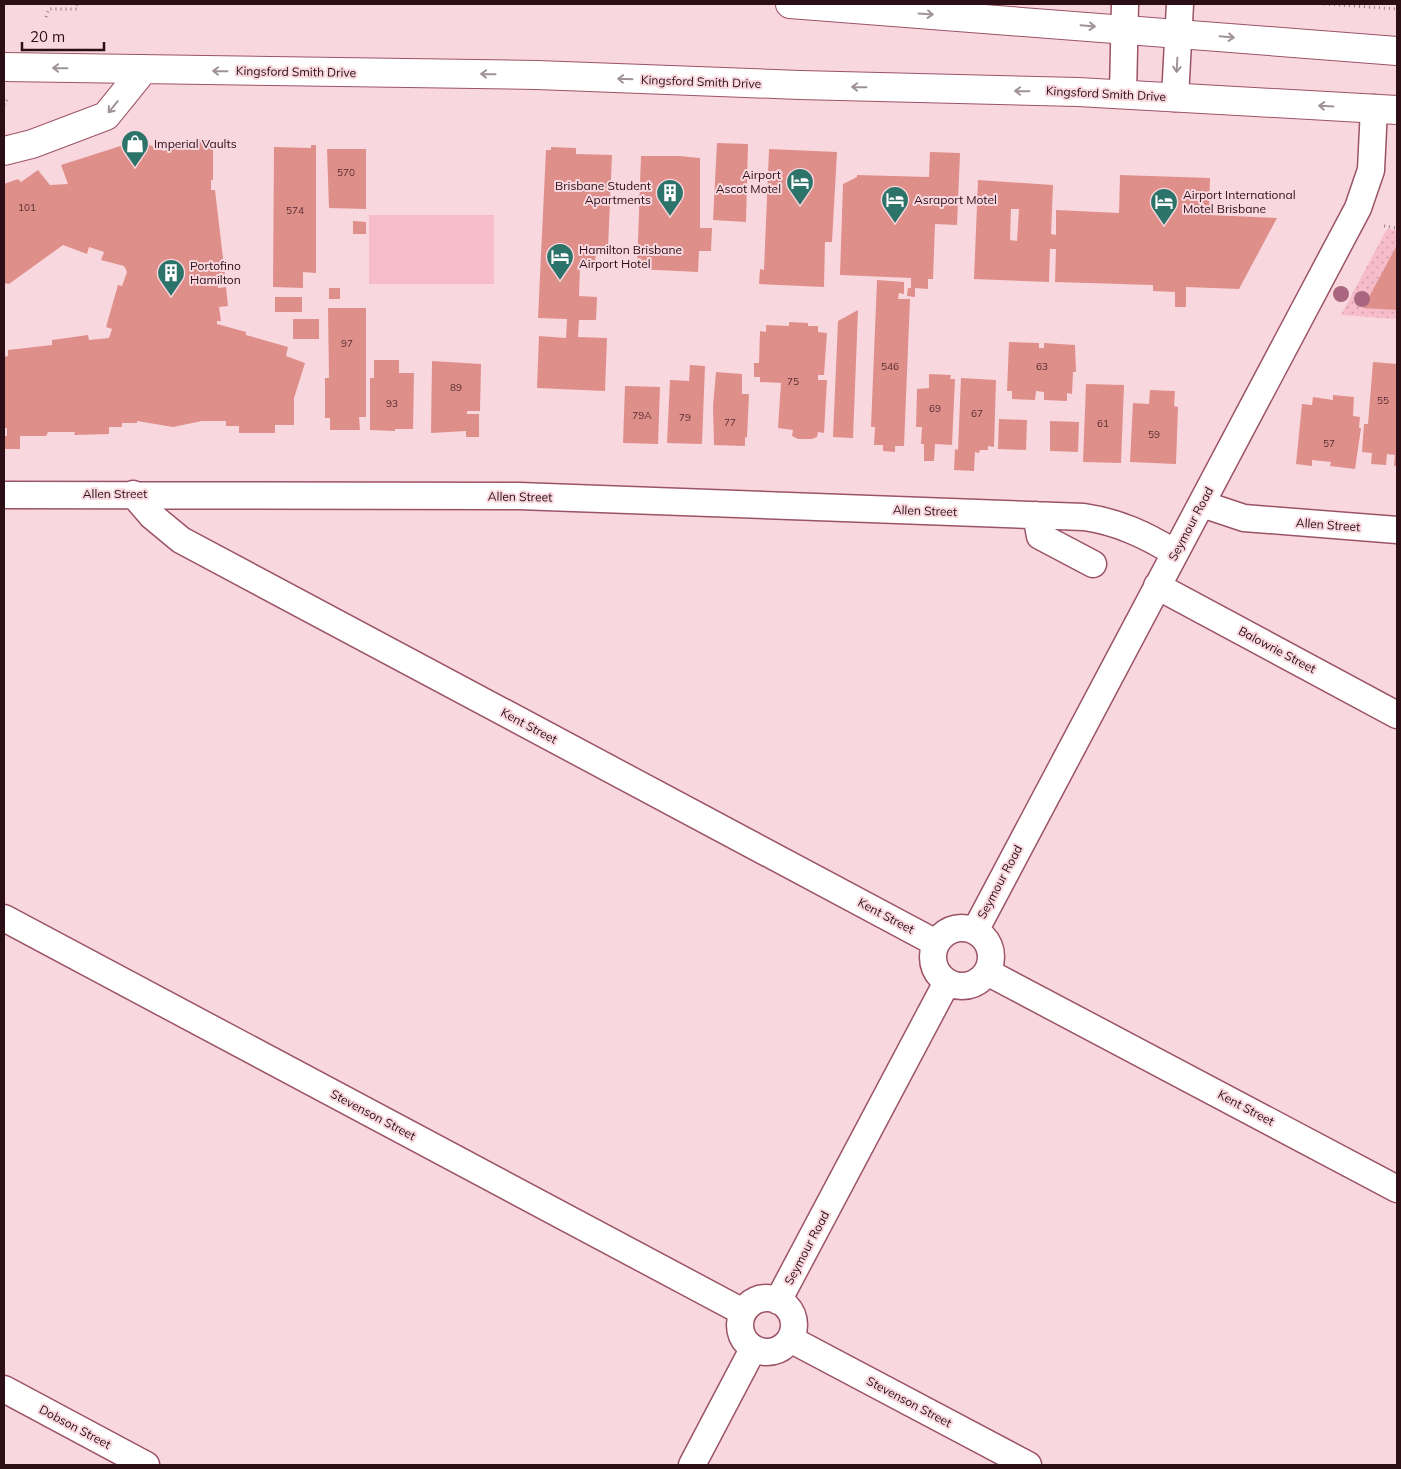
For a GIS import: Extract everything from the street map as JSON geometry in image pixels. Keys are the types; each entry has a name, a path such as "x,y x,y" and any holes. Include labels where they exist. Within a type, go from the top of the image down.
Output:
{"highway":[{"path":"790,4 1124,17 1178,33 1397,51"},
{"name":"Kingsford Smith Drive","path":"4,67 537,75 1123,94 1386,109"},
{"path":"4,151 32,144 106,116 144,69"}],"street":[{"path":"1175,98 1180,4"},
{"path":"1123,94 1124,17"},
{"name":"Seymour Road","path":"974,930 1358,208 1371,170 1386,109"},
{"name":"Kent Street","path":"133,494 152,516 181,540 936,943"},
{"name":"Allen Street","path":"4,495 519,496 1084,517 1118,524 1138,532 1175,553"},
{"name":"Allen Street","path":"1202,504 1244,518 1397,530"},
{"path":"1036,515 1040,536 1093,564"},
{"name":"Balowrie Street","path":"1157,586 1397,715"},
{"name":"Stevenson Street","path":"4,918 743,1312"},
{"path":"966,928 974,930 983,936 991,953 987,972 974,984 956,986 947,982 940,977 932,960 936,943 948,931 966,928"},
{"name":"Kent Street","path":"987,972 1397,1189"},
{"name":"Seymour Road","path":"778,1301 947,982"},
{"path":"762,1299 778,1301 786,1306 793,1322 790,1339 778,1350 770,1352 753,1349 747,1343 740,1329 743,1312 755,1301 762,1299"},
{"name":"Stevenson Street","path":"790,1339 1028,1465"},
{"path":"692,1465 753,1349"},
{"name":"Dobson Street","path":"4,1389 146,1465"}],"path":[{"path":"46,16 49,10 77,9 77,4"},
{"path":"1324,4 1397,9"},
{"path":"4,105 7,100"},
{"path":"1384,226 1397,228"}],"shaded area":[{"path":"369,215 494,215 494,284 369,284"},
{"path":"1387,229 1397,230 1397,245 1364,307 1397,310 1397,319 1341,315"}],"building":[{"name":"Portofino Hamilton","path":"202,138 202,140 213,140 213,180 211,180 211,190 215,190 225,275 217,276 218,288 226,287 228,306 219,307 221,321 217,321 217,324 246,332 246,335 288,347 286,356 305,363 294,398 294,425 275,425 275,433 239,433 239,426 226,426 226,421 202,421 173,427 137,421 137,423 122,423 122,427 109,427 109,434 74,435 75,432 48,432 46,436 20,436 20,449 4,449 4,436 7,436 7,428 4,428 4,357 8,356 8,350 52,345 52,340 88,335 89,340 109,338 112,329 106,327 118,285 122,286 127,272 124,266 101,260 104,252 89,247 87,254 63,245 9,284 4,283 4,184 18,179 21,182 38,170 50,185 68,184 61,165 133,142 147,144 164,151"},
{"path":"717,143 748,144 746,222 713,220"},
{"path":"311,145 316,145 316,273 303,272 303,288 273,287 274,147 311,148"},
{"name":"Hamilton Brisbane Airport Hotel","path":"551,147 576,148 576,154 612,155 608,248 596,248 595,267 580,266 579,296 597,297 596,320 579,320 578,337 607,338 605,391 537,388 539,336 566,338 567,319 538,318 546,150 551,150"},
{"path":"327,149 366,149 366,209 329,208"},
{"name":"Airport Ascot Motel","path":"769,149 837,152 832,242 825,242 824,287 759,284 760,269 764,270"},
{"name":"Asraport Motel","path":"930,152 960,153 957,225 935,224 933,279 928,279 928,289 915,288 915,297 907,296 908,288 911,288 911,278 840,275 843,184 857,177 857,175 929,177"},
{"name":"Brisbane Student Apartments","path":"641,156 700,158 700,228 712,228 711,251 699,251 698,272 637,269"},
{"name":"Airport International Motel Brisbane","path":"1120,175 1210,178 1209,215 1277,218 1239,289 1186,287 1186,307 1175,307 1175,292 1153,291 1153,285 1055,282 1056,249 1050,249 1049,282 974,279 978,180 1053,185 1051,234 1056,235 1056,210 1119,213","holes":["1011,209 1019,209 1017,241 1010,240"]},
{"path":"353,221 366,222 366,234 353,234"},
{"path":"1397,245 1397,310 1363,308"},
{"path":"877,280 904,282 904,294 899,293 898,299 910,299 904,446 895,446 895,452 883,451 883,445 874,445 875,427 871,427"},
{"path":"329,288 340,288 340,299 329,299"},
{"path":"275,297 302,297 302,312 275,312"},
{"path":"328,308 366,308 366,417 359,417 360,430 330,430 330,418 325,418 325,378 329,378"},
{"path":"858,310 853,438 833,437 838,321"},
{"path":"293,319 319,319 319,339 293,339"},
{"path":"789,322 808,323 808,326 818,326 818,332 827,333 824,375 818,375 818,380 827,380 824,433 818,432 817,437 812,439 798,439 792,436 793,430 778,428 781,383 760,382 760,377 754,377 754,363 759,363 760,331 766,332 766,325 789,326"},
{"path":"1009,342 1039,343 1039,348 1044,348 1044,343 1075,345 1076,372 1073,372 1072,394 1067,393 1067,401 1044,400 1044,392 1036,391 1035,400 1012,399 1012,391 1007,391"},
{"path":"374,360 399,360 399,373 414,373 413,429 395,429 395,431 370,430 370,378 374,378"},
{"path":"432,361 481,364 480,411 467,411 467,414 479,414 479,437 466,437 466,431 431,433"},
{"path":"1373,362 1397,364 1397,466 1394,466 1395,455 1387,454 1386,465 1371,464 1372,453 1362,452 1364,424 1368,424"},
{"path":"690,365 705,366 702,444 667,443 670,380 689,381"},
{"path":"716,372 742,374 742,394 749,394 745,446 714,445 713,406"},
{"path":"929,374 951,375 950,379 955,379 952,445 935,444 934,461 924,461 924,444 921,444 922,427 916,427 917,389 929,388"},
{"path":"961,378 996,380 994,447 988,446 988,450 980,450 979,453 975,452 974,471 954,470 955,449 958,450"},
{"path":"1086,384 1124,385 1121,463 1083,462"},
{"path":"625,386 660,387 658,444 623,443"},
{"path":"1150,390 1175,391 1174,406 1178,407 1176,464 1130,462 1133,403 1149,404"},
{"path":"1333,395 1354,397 1353,416 1360,417 1359,428 1361,428 1355,469 1330,466 1331,462 1312,460 1312,466 1296,464 1302,404 1312,405 1313,397 1333,400"},
{"path":"999,419 1027,420 1026,450 998,449"},
{"path":"1050,421 1079,422 1078,452 1050,451"}],"place":[{"name":"Imperial Vaults","path":"135,168"},
{"name":"Airport Ascot Motel","path":"800,206"},
{"name":"Brisbane Student Apartments","path":"670,217"},
{"name":"Asraport Motel","path":"895,224"},
{"name":"Airport International Motel Brisbane","path":"1164,226"},
{"name":"Hamilton Brisbane Airport Hotel","path":"560,281"},
{"name":"Portofino Hamilton","path":"171,297"}]}
